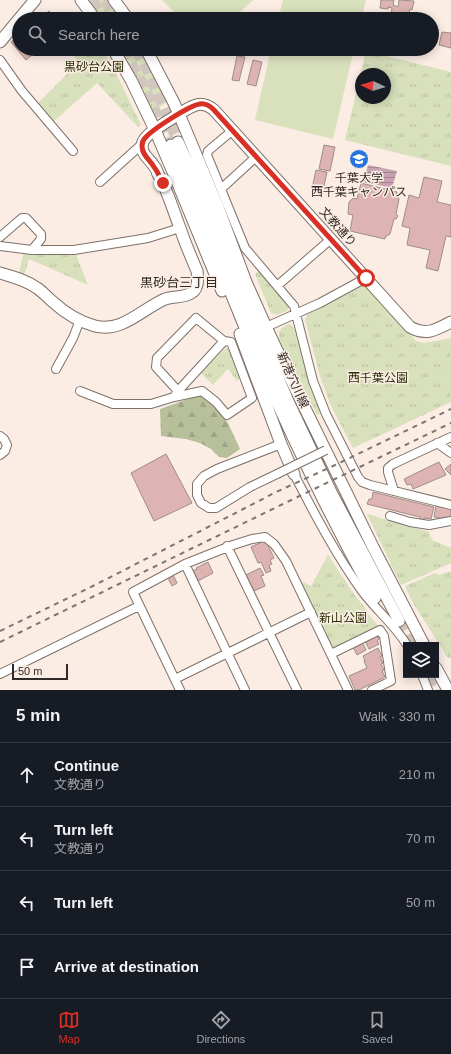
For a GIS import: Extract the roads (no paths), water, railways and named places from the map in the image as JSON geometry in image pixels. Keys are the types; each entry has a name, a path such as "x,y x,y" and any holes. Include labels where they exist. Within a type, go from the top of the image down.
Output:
{"street":[{"path":"25,12 35,0"},
{"path":"81,0 90,12"},
{"path":"114,0 123,12"},
{"path":"0,42 12,27"},
{"path":"118,56 155,130 176,179 245,345 281,444 294,474 336,552 362,591 406,642"},
{"path":"150,56 179,114 215,201 246,282 266,327 373,547 422,642"},
{"path":"0,60 22,91 73,150"},
{"name":"文教通り","path":"142,144 144,139 155,130 193,106 199,104 209,106 256,156 410,328 425,332 434,330 451,322"},
{"path":"232,130 208,151 207,156 246,248 294,306 314,381 324,407 358,477 362,482 370,485 451,505"},
{"name":"新港穴川線","path":"375,598 353,559 288,427 236,307 174,143 204,199 287,400 331,492 400,621"},
{"path":"100,182 142,144"},
{"path":"0,273 18,278 38,288 54,303 68,313 95,326 106,327 121,324 164,299 191,294 197,285 198,278 163,183 154,165 144,154 142,144"},
{"path":"221,189 256,156"},
{"path":"0,237 22,218 26,218 42,236 32,250"},
{"path":"0,246 32,250 74,250 148,238 180,228"},
{"path":"277,286 331,239"},
{"path":"266,327 320,303 366,278"},
{"path":"80,391 113,404 151,404 176,394 202,391 216,402 227,415 252,398 231,342 224,341 196,318 157,358 156,367 176,394"},
{"path":"56,369 73,338 80,320"},
{"path":"176,394 224,341"},
{"path":"0,436 7,444 5,451 0,455"},
{"path":"394,491 388,472 388,468 392,464 451,437"},
{"path":"437,443 451,453"},
{"path":"281,444 217,469 204,476 197,484 197,495 201,502 209,508 216,508 250,487 326,450"},
{"path":"390,516 410,522 429,525 451,521"},
{"path":"180,690 133,592 185,564 227,546 265,537 274,544 286,561 348,690"},
{"path":"227,546 296,690"},
{"path":"185,564 245,690"},
{"path":"0,674 139,606"},
{"path":"175,679 311,612"},
{"path":"332,654 380,630 384,636 391,681 375,689"},
{"path":"439,674 448,690"},
{"path":"423,678 428,690"}],"tunnel":[{"path":"92,0 100,12"},
{"path":"105,0 113,12"},
{"path":"127,56 171,144"},
{"path":"140,56 147,69 178,142"},
{"path":"399,621 411,642"},
{"path":"433,678 440,690"}],"railway":[{"path":"0,631 95,585 276,492 451,409"},
{"path":"0,642 451,423"}],"place":[{"name":"千葉大学 西千葉キャンパス","path":"359,159"}],"district":[{"name":"黒砂台三丁目","path":"179,282"}],"park label":[{"name":"黒砂台公園","path":"94,67"},
{"name":"西千葉公園","path":"378,378"},
{"name":"新山公園","path":"343,618"}]}
